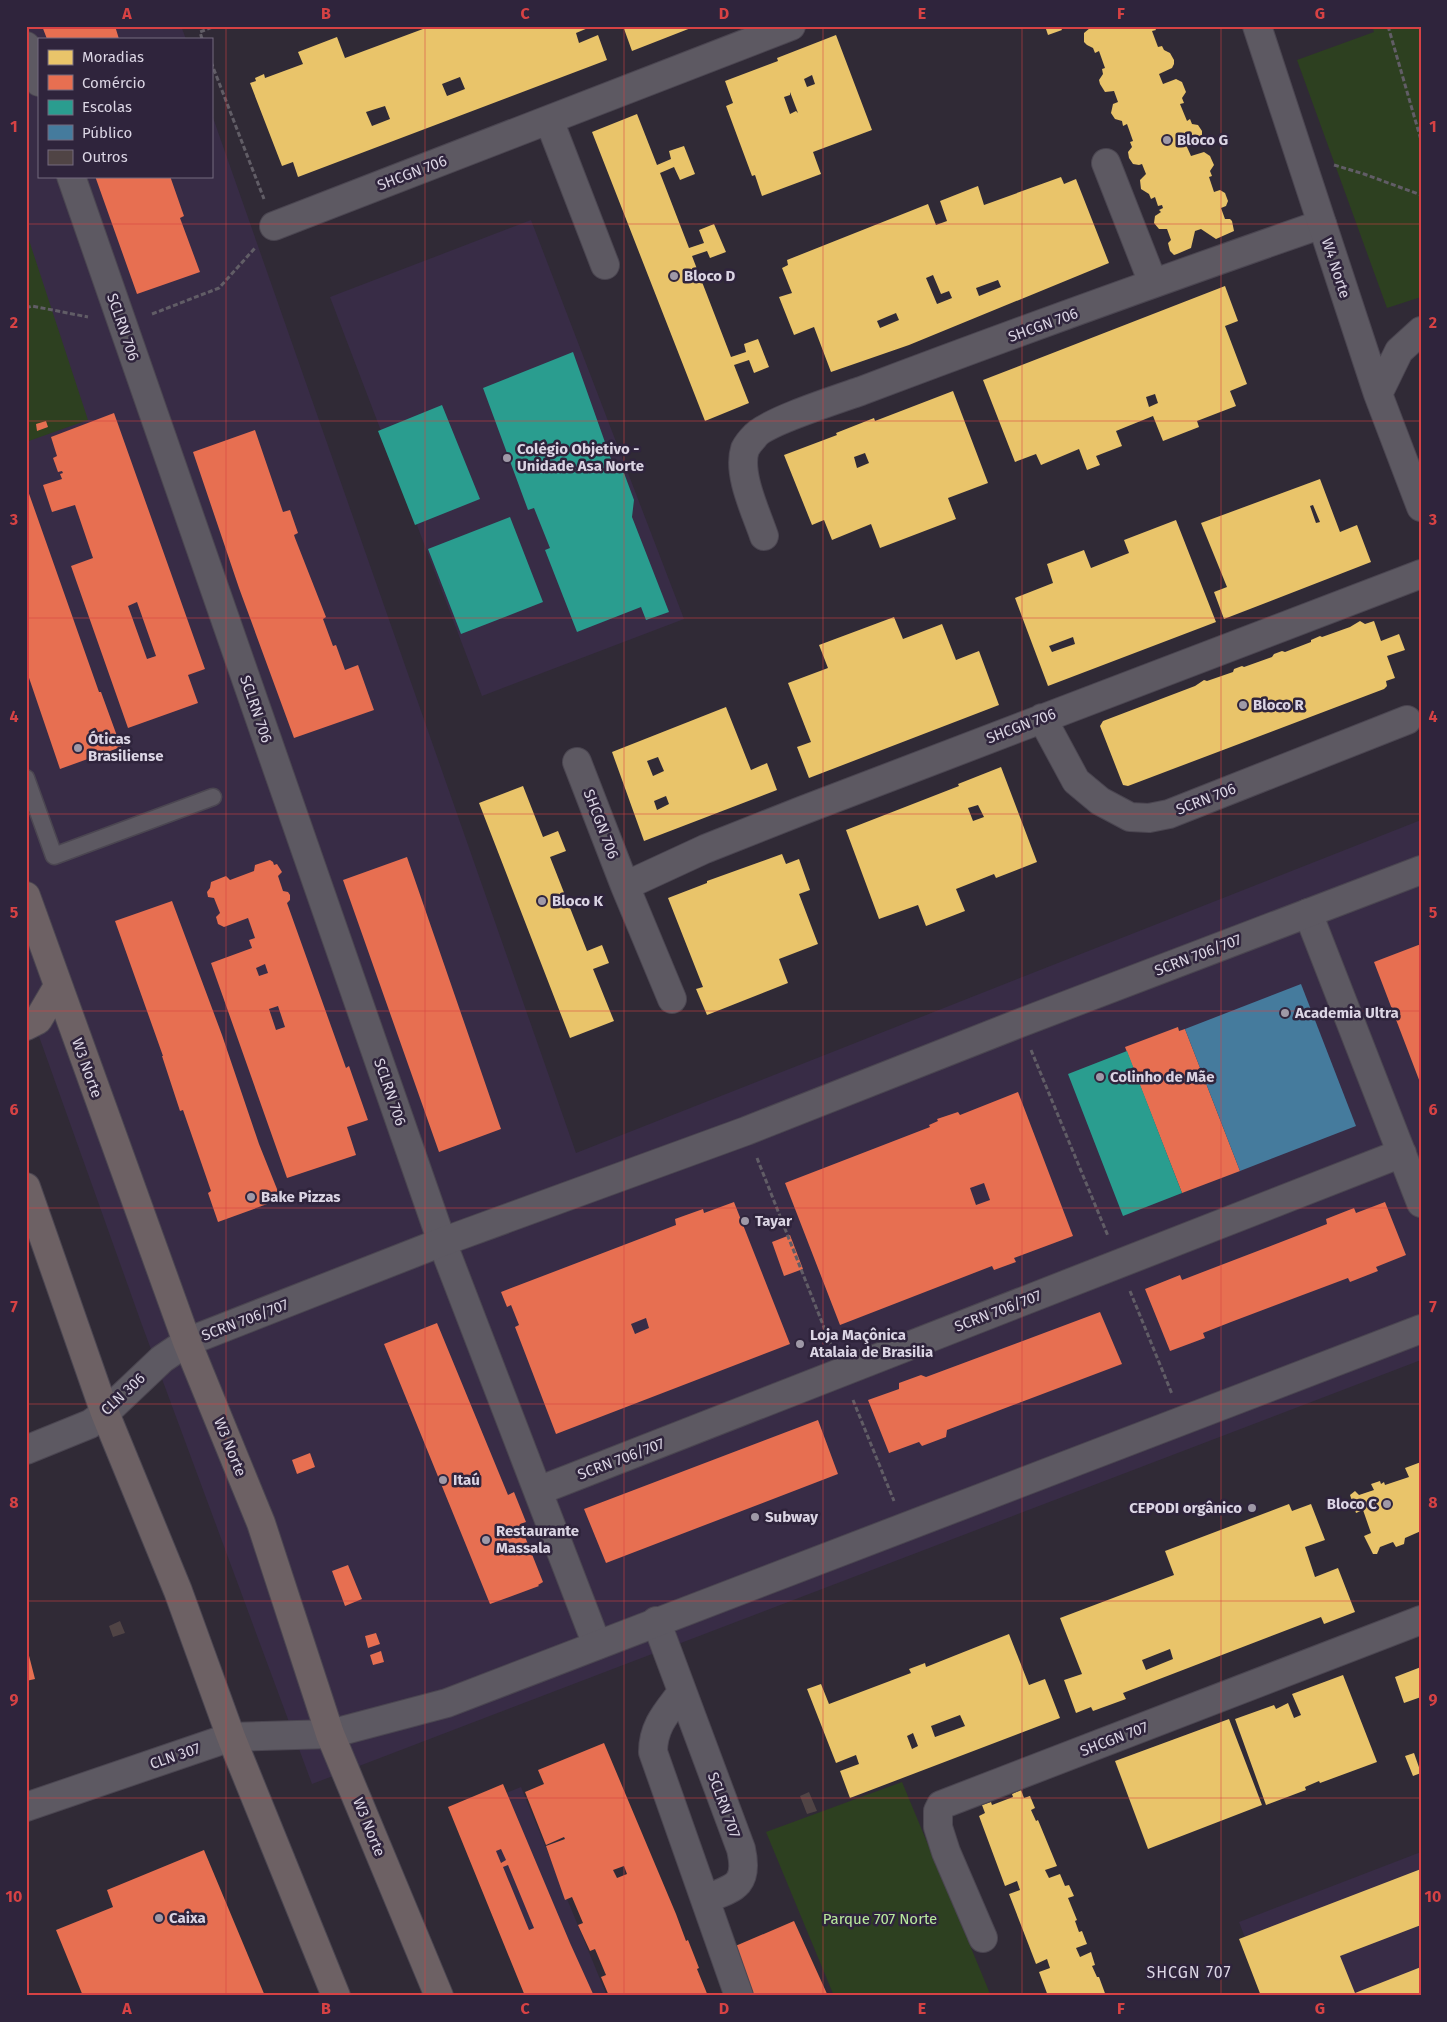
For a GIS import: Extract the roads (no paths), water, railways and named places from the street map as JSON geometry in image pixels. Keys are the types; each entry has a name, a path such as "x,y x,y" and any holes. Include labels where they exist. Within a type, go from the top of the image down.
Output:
{"main road":[{"name":"W3 Norte","path":"26,896 187,1342 261,1523 330,1734 439,1996"},
{"path":"26,1026 38,1020 58,986"},
{"path":"26,1187 105,1413 178,1591 231,1737 336,1996"}],"street":[{"name":"SHCGN 706","path":"274,226 791,26"},
{"name":"W4 Norte","path":"1257,26 1378,394 1421,507"},
{"path":"27,47 38,79"},
{"path":"549,120 605,265"},
{"path":"1106,163 1153,283"},
{"name":"SCLRN 706","path":"72,178 442,1242"},
{"name":"SHCGN 706","path":"764,536 744,478 743,466 746,448 756,434 777,422 1153,283 1322,224"},
{"path":"1378,394 1399,351 1421,331"},
{"name":"SHCGN 706","path":"625,886 705,849 1421,574"},
{"name":"SCRN 706","path":"1042,718 1076,780 1100,801 1130,818 1149,818 1169,814 1407,720"},
{"name":"SHCGN 706","path":"577,762 625,886 672,998"},
{"name":"SCRN 706/707","path":"187,1342 442,1242 746,1131 1020,1023 1421,870"},
{"path":"1308,913 1421,1203"},
{"name":"SCRN 706/707","path":"538,1491 1402,1153"},
{"path":"442,1242 597,1645"},
{"path":"330,1734 447,1703 656,1621 1421,1329"},
{"name":"CLN 306","path":"26,1450 90,1424 105,1413 162,1358 187,1342"},
{"name":"SHCGN 707","path":"983,1938 946,1852 938,1827 938,1811 941,1806 1421,1620"},
{"name":"SCLRN 707","path":"656,1621 741,1849 744,1865 741,1878 732,1889 705,1899"},
{"path":"682,1692 658,1724 653,1737 653,1752 739,1996"},
{"name":"CLN 307","path":"26,1807 231,1737 330,1734"}],"lane":[{"path":"26,778 54,856 214,797"}],"place":[{"name":"Bloco G","path":"1167,140"},
{"name":"Bloco D","path":"674,276"},
{"name":"Colégio Objetivo - Unidade Asa Norte","path":"507,458"},
{"name":"Bloco R","path":"1243,705"},
{"name":"Óticas Brasiliense","path":"78,748"},
{"name":"Bloco K","path":"542,901"},
{"name":"Academia Ultra","path":"1285,1013"},
{"name":"Colinho de Mãe","path":"1100,1077"},
{"name":"Bake Pizzas","path":"251,1197"},
{"name":"Tayar","path":"745,1221"},
{"name":"Loja Maçônica Atalaia de Brasilia","path":"800,1344"},
{"name":"Itaú","path":"443,1480"},
{"name":"Bloco C","path":"1387,1504"},
{"name":"CEPODI orgânico","path":"1252,1508"},
{"name":"Subway","path":"755,1517"},
{"name":"Restaurante Massala","path":"486,1540"},
{"name":"Caixa","path":"159,1918"}],"district":[{"name":"SHCGN 707","path":"1189,1972"}],"park label":[{"name":"Parque 707 Norte","path":"880,1919"}]}
